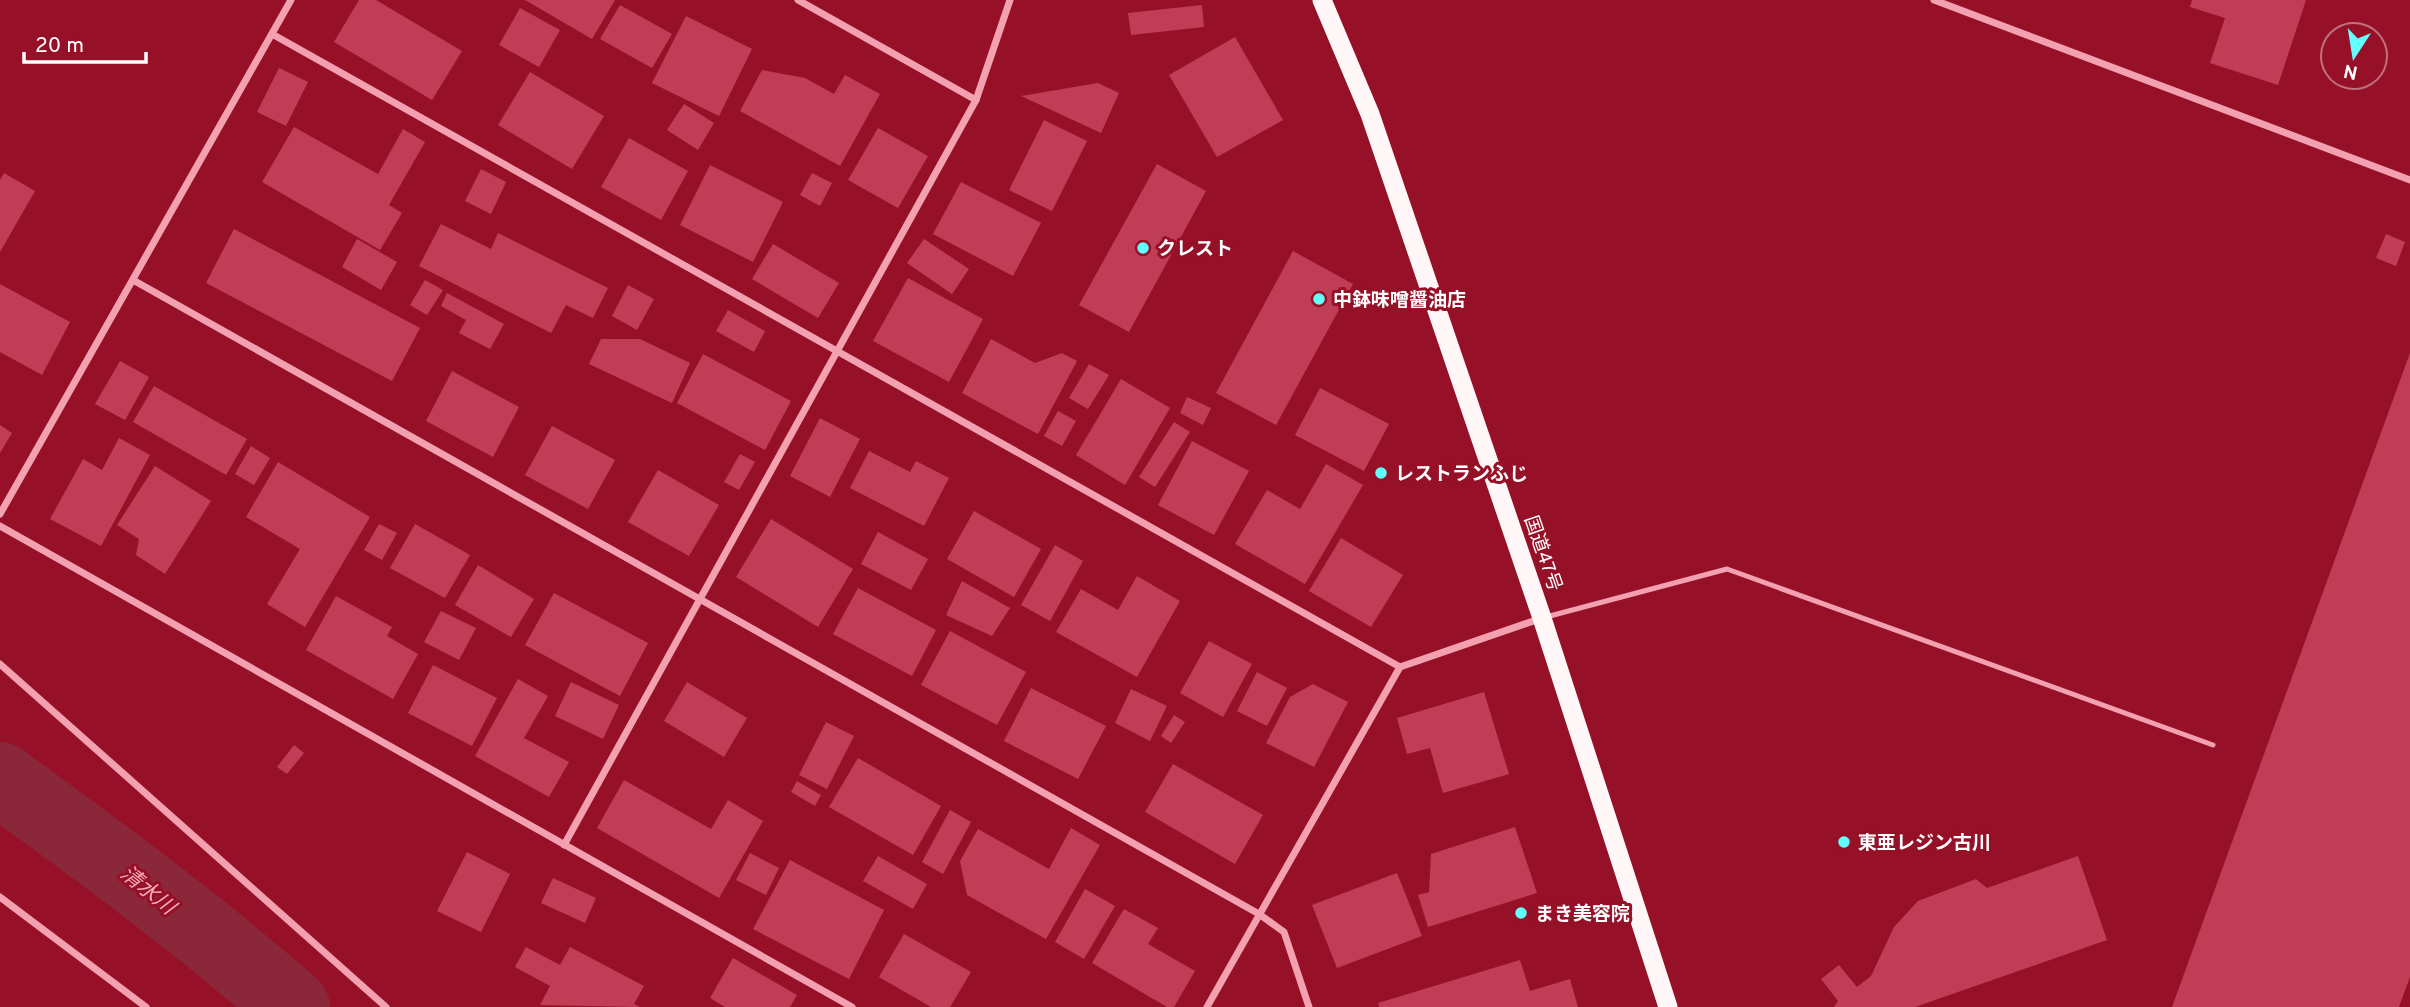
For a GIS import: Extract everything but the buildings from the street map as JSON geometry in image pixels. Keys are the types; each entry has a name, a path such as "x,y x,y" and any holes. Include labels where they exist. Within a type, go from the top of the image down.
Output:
{"highway":[{"name":"国道47号","path":"1322,0 1370,114 1542,618 1668,1007"}],"street":[{"path":"0,514 291,0"},
{"path":"798,0 976,100"},
{"path":"564,845 976,100 1010,0"},
{"path":"1934,0 2410,180"},
{"path":"272,34 1400,667"},
{"path":"133,280 1259,914 1284,932 1310,1007"},
{"path":"0,527 852,1007"},
{"path":"1206,1007 1400,667 1542,618"},
{"path":"0,664 386,1007"},
{"path":"0,897 146,1007"}],"lane":[{"path":"1542,618 1727,569 2213,745"}],"waterway":[{"name":"清水川","path":"0,779 186,918 293,1007"}],"place":[{"name":"クレスト","path":"1143,248"},
{"name":"中鉢味噌醤油店","path":"1319,299"},
{"name":"レストランふじ","path":"1381,473"},
{"name":"東亜レジン古川","path":"1844,842"},
{"name":"まき美容院","path":"1521,913"}]}
